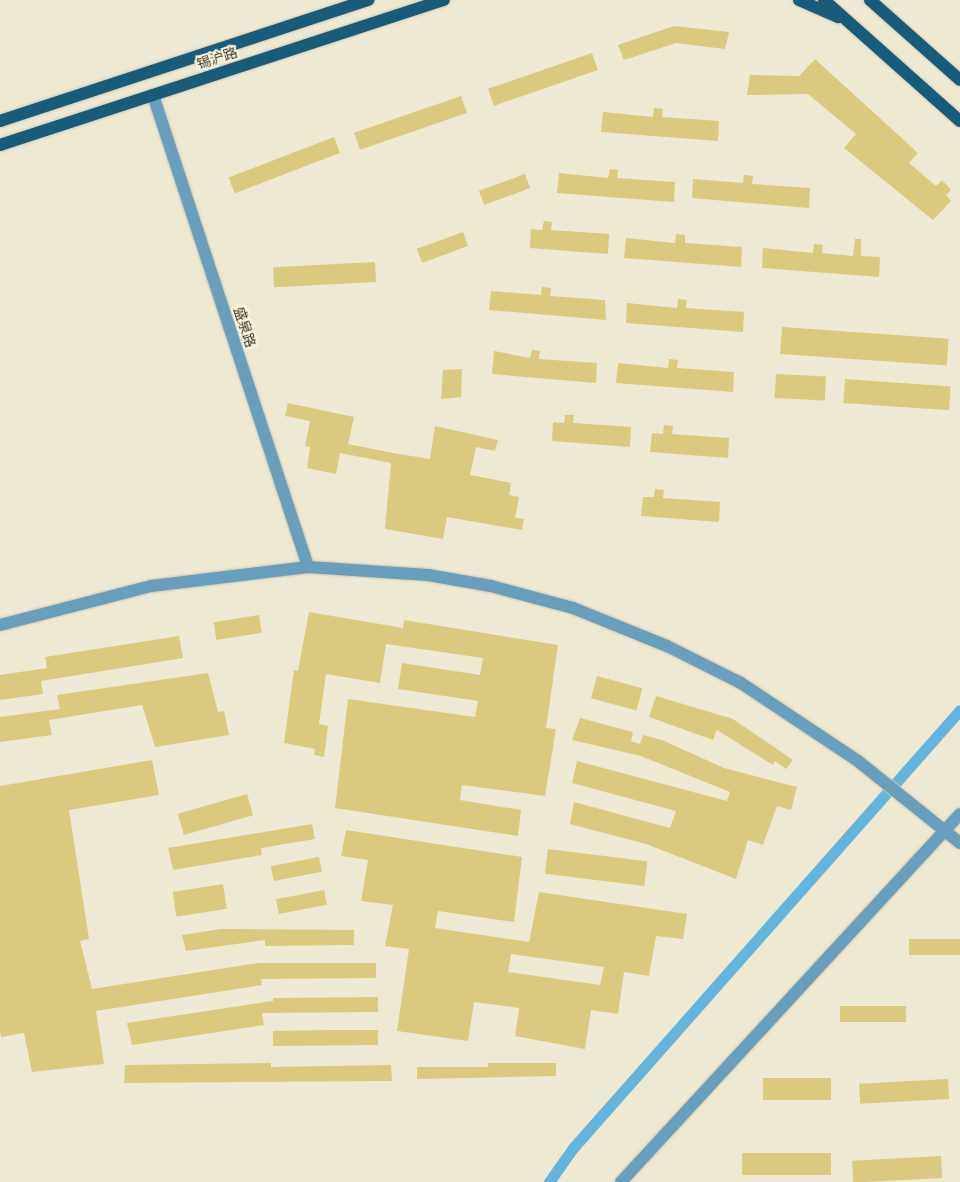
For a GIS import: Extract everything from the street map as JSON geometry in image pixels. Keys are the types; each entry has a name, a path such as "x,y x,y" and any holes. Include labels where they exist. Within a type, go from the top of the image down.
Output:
{"main road":[{"name":"锡沪路","path":"0,122 369,0"},
{"name":"锡沪路","path":"0,145 444,0"},
{"path":"799,0 846,21"},
{"path":"824,0 960,121"},
{"path":"870,0 960,80"}],"street":[{"name":"盛泉路","path":"153,95 308,567"},
{"path":"0,625 151,586 308,567 428,576 573,608 667,646 741,683 858,761 960,843"},
{"path":"621,1182 960,814"}],"building":[{"path":"674,26 729,32 725,49 676,43 624,60 618,45"},
{"path":"592,53 598,70 494,106 488,89"},
{"path":"815,59 918,153 909,163 936,186 942,180 951,190 946,195 951,201 933,220 844,148 856,134 808,94 747,95 750,75 799,76"},
{"path":"461,96 467,113 360,150 354,133"},
{"path":"654,108 663,109 662,117 719,121 718,141 601,132 603,112 653,117"},
{"path":"334,137 340,153 235,193 229,177"},
{"path":"610,169 618,170 617,178 675,182 674,202 557,193 559,173 608,178"},
{"path":"525,174 530,188 484,205 479,191"},
{"path":"744,175 753,176 752,184 810,188 809,208 692,198 693,179 743,183"},
{"path":"544,221 552,222 551,230 609,234 608,254 530,248 531,229 542,230"},
{"path":"463,232 468,246 422,263 417,249"},
{"path":"676,234 685,235 685,243 742,247 741,267 624,258 626,238 675,243"},
{"path":"855,239 861,239 861,256 880,257 879,277 762,268 763,248 813,253 814,244 823,245 822,253 853,256"},
{"path":"375,262 376,282 274,287 273,267"},
{"path":"542,287 551,288 550,296 605,300 606,320 489,310 491,291 541,295"},
{"path":"678,299 687,300 686,308 744,312 743,332 626,323 627,303 677,308"},
{"path":"782,327 949,339 947,366 780,354"},
{"path":"532,350 540,351 539,359 597,363 596,383 492,374 494,351 530,358"},
{"path":"669,359 678,360 677,368 734,372 733,392 616,383 618,363 668,368"},
{"path":"462,369 461,397 441,399 443,370"},
{"path":"776,374 826,377 825,401 775,398"},
{"path":"845,379 951,386 949,410 843,403"},
{"path":"288,403 354,417 348,444 393,453 430,459 435,426 498,440 495,451 476,447 470,475 511,483 509,495 519,497 515,518 524,519 522,530 447,517 443,539 385,529 391,463 340,453 336,474 307,468 310,447 305,446 310,421 285,416"},
{"path":"565,415 574,415 573,423 631,427 630,447 552,441 553,422 564,423"},
{"path":"664,425 673,426 672,434 729,438 728,458 650,452 652,433 663,434"},
{"path":"655,489 664,490 663,498 720,502 719,522 641,516 643,497 654,497"},
{"path":"309,612 403,628 404,620 558,645 546,728 556,729 545,796 462,785 460,800 521,810 518,836 335,808 348,699 475,717 478,701 398,689 402,663 480,675 483,658 386,644 380,683 326,674 319,724 328,726 324,757 314,755 315,749 284,743 294,670 298,671"},
{"path":"259,615 262,633 216,640 214,622"},
{"path":"179,636 183,658 41,681 43,694 0,700 0,675 47,668 45,657"},
{"path":"208,673 218,712 224,711 229,735 155,747 142,705 49,720 52,735 0,742 0,717 60,709 57,695"},
{"path":"597,676 642,688 636,710 591,698"},
{"path":"656,696 733,719 793,760 786,769 775,761 773,765 717,730 713,740 649,717"},
{"path":"580,718 633,732 631,741 640,744 643,735 662,740 724,768 797,787 791,810 777,806 763,845 748,840 736,879 646,844 570,824 574,802 670,828 676,811 572,783 577,761 727,801 730,792 641,756 572,740"},
{"path":"152,760 159,795 69,810 89,939 80,941 92,989 258,963 376,963 376,978 261,979 262,985 96,1011 104,1064 32,1072 24,1033 1,1037 0,1031 0,786"},
{"path":"247,794 253,815 184,835 178,814"},
{"path":"312,824 315,839 261,848 262,855 173,870 168,848"},
{"path":"346,830 522,857 514,922 438,911 435,928 529,942 539,892 687,914 683,939 656,936 649,976 624,972 618,1014 591,1010 585,1049 515,1036 519,1008 474,1002 468,1041 397,1031 409,949 385,946 393,905 361,901 368,860 341,856","holes":["511,954 604,967 600,985 508,972"]},
{"path":"548,849 647,861 644,886 545,874"},
{"path":"319,857 322,872 274,881 271,866"},
{"path":"223,884 227,909 177,917 173,892"},
{"path":"324,890 327,905 279,914 276,899"},
{"path":"221,929 354,930 354,945 265,946 265,940 186,951 182,935"},
{"path":"909,939 960,939 960,955 909,955"},
{"path":"378,997 378,1012 262,1013 264,1025 132,1045 127,1023 273,1001 273,998"},
{"path":"840,1006 906,1006 906,1022 840,1022"},
{"path":"378,1030 378,1045 273,1046 273,1031"},
{"path":"271,1063 271,1067 391,1065 392,1081 124,1083 125,1065"},
{"path":"488,1063 556,1063 556,1076 417,1079 417,1067 488,1067"},
{"path":"763,1078 831,1078 831,1100 763,1100"},
{"path":"948,1079 949,1099 860,1104 859,1084"},
{"path":"742,1153 831,1153 831,1175 742,1175"},
{"path":"941,1156 942,1178 853,1182 852,1161"}],"waterway":[{"path":"549,1182 573,1148 960,710"}]}
